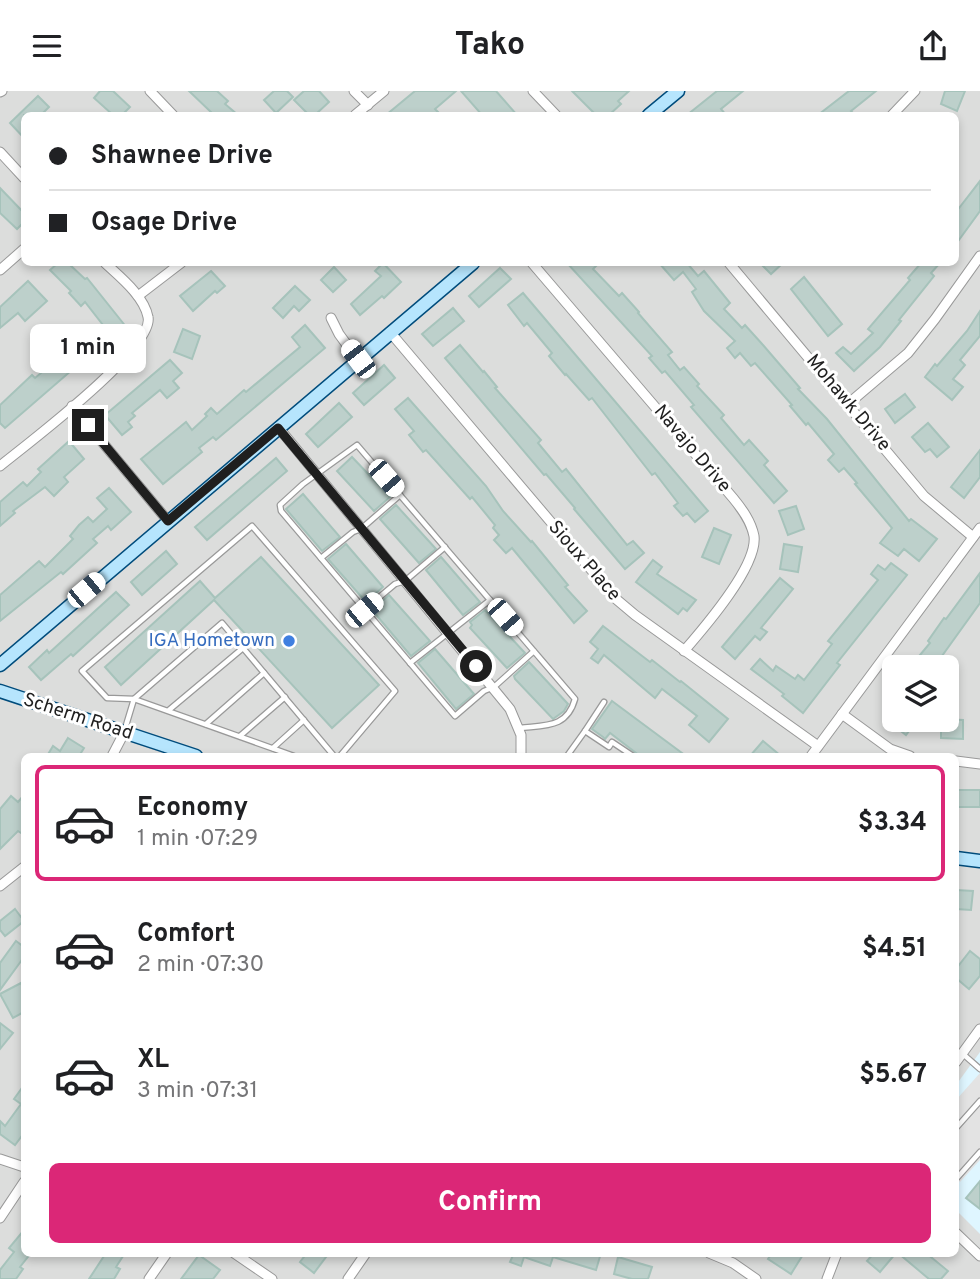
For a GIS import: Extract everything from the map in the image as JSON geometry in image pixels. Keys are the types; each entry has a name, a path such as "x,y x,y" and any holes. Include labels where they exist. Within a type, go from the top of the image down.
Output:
{"street":[{"path":"150,91 170,112"},
{"path":"355,91 368,105"},
{"path":"359,112 384,91"},
{"path":"533,91 553,112"},
{"path":"653,112 678,91"},
{"path":"895,112 915,91"},
{"path":"0,152 21,175"},
{"path":"0,270 21,252"},
{"path":"848,404 908,353 936,319 980,255"},
{"path":"0,466 116,369 143,338 149,319 138,296 109,266"},
{"path":"138,296 177,266"},
{"path":"0,665 469,266"},
{"name":"Navajo Drive","path":"535,266 733,498 751,524 753,552 748,566 684,651"},
{"name":"Mohawk Drive","path":"732,266 924,496 973,537"},
{"path":"331,319 358,359"},
{"name":"Sioux Place","path":"390,332 617,599 684,651 818,746"},
{"path":"72,406 168,521"},
{"path":"278,428 494,687 510,709 519,729 520,753"},
{"path":"813,753 980,527"},
{"name":"Scherm Road","path":"0,691 187,753"},
{"path":"842,714 890,749 901,753"},
{"path":"114,753 124,733"},
{"path":"959,761 980,764"},
{"path":"959,859 980,861"},
{"path":"0,886 21,869"},
{"path":"959,1058 980,1029"},
{"path":"0,1159 21,1166"},
{"path":"0,1218 21,1186"},
{"path":"959,1236 980,1256"},
{"path":"149,1279 164,1257"},
{"path":"240,1257 272,1279"},
{"path":"348,1279 363,1257"},
{"path":"719,1257 733,1263 756,1279"},
{"path":"827,1279 835,1257"}],"lane":[{"path":"519,729 555,724 572,711 575,699 357,445 288,496 280,505 281,511 455,716 534,652"},
{"path":"321,558 353,532 361,529 400,495"},
{"path":"287,753 134,699 107,698 82,671 252,526 395,691 343,753"},
{"path":"364,610 395,583 405,581 445,547"},
{"path":"410,663 490,600"},
{"path":"124,733 134,699 222,623 332,753"},
{"path":"169,710 243,648"},
{"path":"206,724 264,673"},
{"path":"240,736 285,697"},
{"path":"569,753 604,702"},
{"path":"273,748 304,720"},
{"path":"585,731 609,747 612,742 628,753"},
{"path":"962,1053 980,1069"},
{"path":"959,1125 980,1101"},
{"path":"959,1174 980,1152"}],"shaded area":[{"path":"0,91 980,91 980,1279 0,1279"},
{"path":"980,1052 980,1234 959,1213 959,1081"},
{"path":"980,1073 980,1160 960,1182 959,1181 959,1097"}],"building":[{"path":"100,91 113,91 130,107 125,112 110,112 94,98"},
{"path":"189,91 217,91 228,101 225,104 234,112 211,112"},
{"path":"274,91 287,91 293,97 277,112 264,100"},
{"path":"304,91 319,91 329,102 318,112 306,112 294,100"},
{"path":"415,91 456,91 435,109 438,112 390,112"},
{"path":"461,91 496,91 514,112 479,112"},
{"path":"572,91 629,91 618,101 621,104 612,112 593,112"},
{"path":"717,91 743,91 721,109 724,112 691,112"},
{"path":"849,91 876,91 852,112 822,112"},
{"path":"945,91 965,91 957,111 941,104"},
{"path":"38,96 49,107 44,112 21,112"},
{"path":"21,112 21,135 10,123"},
{"path":"980,181 980,211 959,240 959,208"},
{"path":"0,188 21,210 21,225 17,229 0,213"},
{"path":"55,266 71,266 87,278 127,328 114,339 85,302 81,306 69,293 71,291 50,270"},
{"path":"380,266 386,266 401,282 360,315 351,304 381,276 375,271"},
{"path":"570,266 596,266 593,269 619,296 622,293 639,312 672,352 668,355 680,370 684,367 699,384 697,386 724,415 721,418 744,445 749,440 768,461 764,465 787,491 774,503 691,407 694,405 665,371 662,373 649,358 652,356"},
{"path":"662,266 690,266 698,276 704,271 730,303 724,309 742,328 745,325 763,345 909,521 911,519 937,539 919,561 904,549 898,556 880,543 892,528 855,484 857,483 844,468 839,472 828,460 834,454 808,423 806,425 755,363 751,366 740,353 735,358 727,348 735,341 704,311 692,292 696,289 683,272 674,280"},
{"path":"763,266 780,266 771,274"},
{"path":"918,266 937,266 931,273 934,276 899,320 901,321 880,347 854,371 836,353 843,347 851,354 873,333 868,329 910,280 908,278"},
{"path":"334,267 346,280 333,292 321,280"},
{"path":"500,268 511,279 479,307 469,296"},
{"path":"211,271 225,286 217,293 215,291 193,311 180,296"},
{"path":"804,277 842,324 828,336 791,289"},
{"path":"28,281 47,301 25,321 18,313 0,328 0,307"},
{"path":"295,286 310,300 299,311 294,306 283,318 273,308"},
{"path":"523,293 708,511 695,522 687,513 683,516 674,506 678,503 655,473 652,475 592,398 589,400 565,375 549,356 552,353 527,323 524,326 508,305"},
{"path":"453,308 464,321 433,346 422,334"},
{"path":"980,311 980,336 960,360 965,365 953,379 963,387 952,400 925,377 967,331"},
{"path":"305,325 325,348 216,440 213,437 199,448 202,452 163,484 141,459 186,422 192,430 207,416 205,414 211,408 217,414 244,390 246,392 300,347 292,337"},
{"path":"183,329 200,336 192,359 174,352"},
{"path":"72,330 88,348 83,353 87,357 5,428 0,423 0,405 32,375 35,378 64,354 61,350 68,345 63,339"},
{"path":"460,345 541,440 538,443 562,472 566,469 627,545 633,541 644,553 625,569 445,358"},
{"path":"170,360 182,373 173,381 179,388 167,398 160,390 132,413 135,416 128,422 132,427 122,435 105,415"},
{"path":"384,365 395,378 364,405 353,393"},
{"path":"905,394 915,407 895,423 885,409"},
{"path":"408,398 568,585 565,587 587,611 574,623 512,548 506,553 494,540 499,535 493,528 495,525 472,497 470,499 409,435 414,431 395,409"},
{"path":"339,403 352,417 318,447 306,434"},
{"path":"928,423 949,447 937,457 930,449 925,452 912,437"},
{"path":"69,441 84,459 64,477 68,482 54,496 45,487 13,511 15,513 0,526 0,502 23,482 27,486 41,472 38,469"},
{"path":"980,450 980,477 964,498 951,487"},
{"path":"352,457 390,497 374,511 337,471"},
{"path":"276,458 287,471 207,540 195,527"},
{"path":"109,488 131,512 111,530 108,526 93,539 97,543 63,574 61,572 0,621 0,595 39,561 45,567 73,539 70,536 79,525 88,517 93,522 107,509 97,498"},
{"path":"303,494 340,537 322,551 286,509"},
{"path":"396,505 436,549 419,563 380,519"},
{"path":"796,506 804,529 788,535 779,511"},
{"path":"714,528 731,535 719,564 702,557"},
{"path":"346,544 383,587 366,602 328,559"},
{"path":"784,544 802,547 798,572 780,569"},
{"path":"166,551 177,564 142,595 131,582"},
{"path":"261,557 379,685 332,728 214,600 121,685 105,667 200,581 215,598"},
{"path":"441,557 480,602 463,615 426,570"},
{"path":"653,560 662,567 657,574 696,600 687,611 683,608 678,614 636,582"},
{"path":"891,563 907,575 837,663 840,665 803,713 782,696 784,694 751,669 760,659 773,671 776,666 795,679 798,675 804,680 832,644 828,641 878,580 871,574 878,565 885,570"},
{"path":"980,573 980,603 943,655 920,655 944,618 946,619"},
{"path":"780,578 793,589 761,628 767,632 760,640 755,636 735,659 722,647"},
{"path":"116,592 129,605 73,656 71,654 41,680 29,667 47,650 49,653"},
{"path":"389,595 430,641 411,656 372,610"},
{"path":"485,610 525,653 507,668 470,628 470,622"},
{"path":"603,626 650,662 652,660 681,681 728,719 709,742 689,725 697,716 662,689 655,698 604,655 598,663 591,658 598,649 590,642"},
{"path":"435,649 474,694 456,709 418,663"},
{"path":"529,662 568,704 564,711 553,719 515,679 514,676"},
{"path":"612,701 682,753 636,753 610,733 605,739 592,729"},
{"path":"959,720 963,720 963,739 941,738 941,732 959,732"},
{"path":"68,738 84,748 81,753 49,753 53,746 60,751"},
{"path":"763,741 777,753 753,753"},
{"path":"959,790 980,790 980,807 959,807"},
{"path":"11,796 18,802 21,798 21,833 18,831 0,849 0,809"},
{"path":"959,890 973,891 971,910 959,909"},
{"path":"15,909 21,917 21,923 5,936 0,930 0,921"},
{"path":"16,941 21,945 21,961 0,990 0,963"},
{"path":"970,951 980,959 980,976 969,989 959,981 959,965"},
{"path":"21,983 21,1014 13,1018 0,994"},
{"path":"0,1023 13,1033 0,1049"},
{"path":"21,1089 21,1104 14,1099"},
{"path":"21,1104 21,1137 15,1145 0,1134 0,1121 5,1126"},
{"path":"980,1181 980,1209 966,1198"},
{"path":"21,1234 21,1257 28,1257 20,1267 23,1269 16,1279 0,1279 0,1270 14,1252 9,1248"},
{"path":"103,1257 122,1257 116,1267 120,1269 114,1279 89,1279"},
{"path":"198,1257 202,1257 220,1270 213,1279 181,1279"},
{"path":"304,1257 326,1257 314,1273 300,1262"},
{"path":"512,1257 524,1257 521,1266 510,1262"},
{"path":"524,1257 553,1257 550,1266"},
{"path":"553,1257 600,1257 596,1270"},
{"path":"618,1257 652,1267 648,1279 632,1279 614,1274"},
{"path":"769,1257 802,1257 791,1274 768,1259"},
{"path":"870,1257 893,1257 880,1272 867,1261"},
{"path":"903,1257 931,1257 948,1271 941,1279 929,1279"}],"place":[{"name":"IGA Hometown","path":"289,641"}],"route":[{"path":"88,425 168,521 278,428 476,666"}]}
